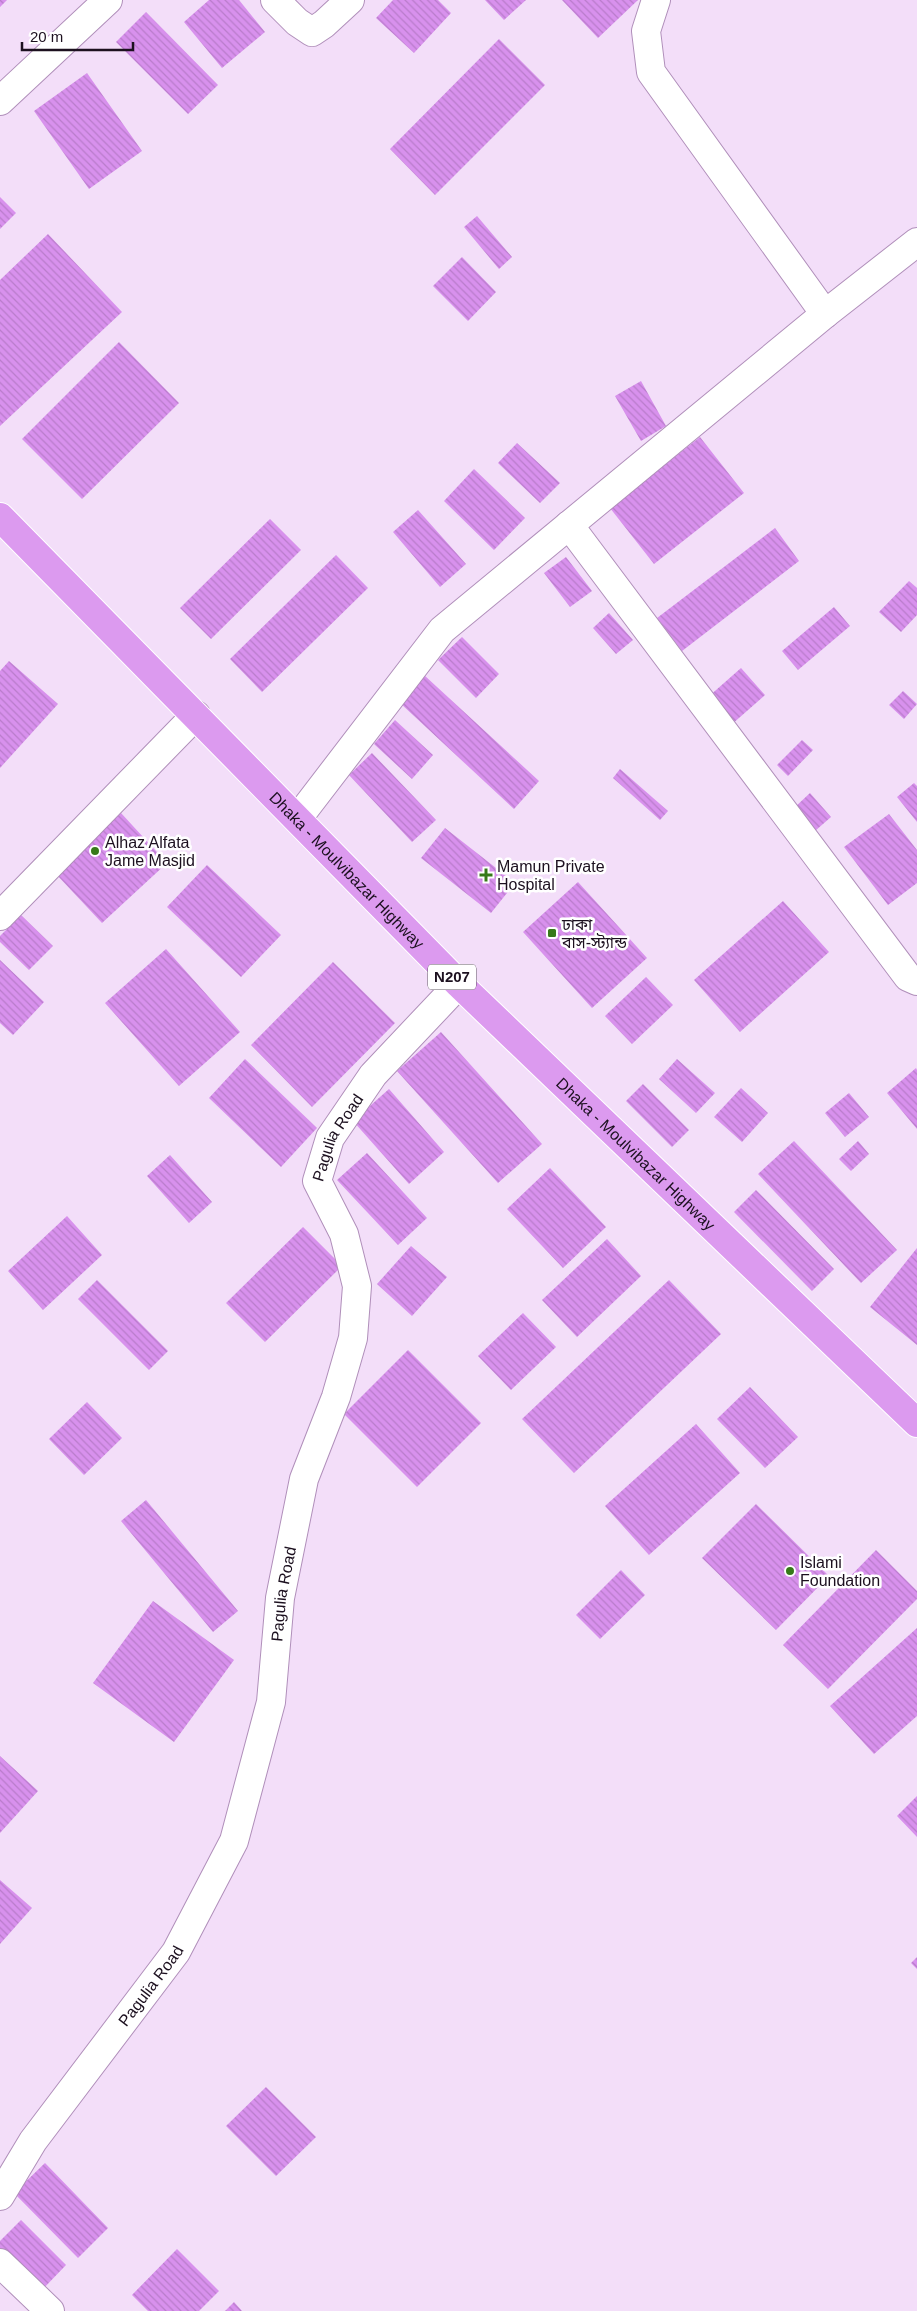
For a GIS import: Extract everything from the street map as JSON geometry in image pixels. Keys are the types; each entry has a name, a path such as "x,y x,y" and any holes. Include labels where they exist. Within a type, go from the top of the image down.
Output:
{"highway":[{"name":"Dhaka - Moulvibazar Highway","path":"0,517 460,984 917,1423"}],"street":[{"path":"0,101 108,0"},
{"path":"275,0 298,22 312,32 350,0"},
{"path":"656,0 646,31 651,72 825,314"},
{"path":"298,818 442,630 825,314 917,242"},
{"path":"569,525 908,977 917,981"},
{"path":"0,916 196,715"},
{"name":"Pagulia Road","path":"0,2196 33,2141 176,1952 234,1841 271,1702 280,1598 304,1479 336,1397 353,1338 357,1286 344,1234 318,1181 330,1138 373,1075 460,984"},
{"path":"0,2263 50,2311"}],"building":[{"path":"0,0 7,0 0,7"},
{"path":"209,0 239,0 265,32 222,68 184,22"},
{"path":"393,0 438,0 451,13 414,53 376,18"},
{"path":"485,0 526,0 504,20"},
{"path":"562,0 638,0 598,38"},
{"path":"146,12 218,85 188,114 116,42"},
{"path":"499,39 545,85 435,195 390,149"},
{"path":"87,73 142,151 89,189 34,111"},
{"path":"0,197 16,213 0,229"},
{"path":"477,216 512,257 499,269 464,227"},
{"path":"48,234 122,312 0,426 0,280"},
{"path":"462,257 496,292 468,321 433,286"},
{"path":"119,342 179,403 82,499 22,439"},
{"path":"641,381 666,426 641,441 615,396"},
{"path":"700,437 744,493 654,564 610,508"},
{"path":"517,443 560,483 540,503 498,463"},
{"path":"474,469 525,518 494,550 444,501"},
{"path":"418,510 466,564 440,587 393,532"},
{"path":"270,519 301,550 211,639 180,608"},
{"path":"775,528 799,561 682,651 657,618"},
{"path":"336,555 368,588 262,692 230,659"},
{"path":"566,557 592,591 570,607 544,573"},
{"path":"909,581 917,588 917,615 901,632 879,612"},
{"path":"834,607 850,626 798,670 782,651"},
{"path":"609,613 633,640 616,654 593,628"},
{"path":"462,637 499,674 476,698 438,660"},
{"path":"9,661 58,704 0,768 0,671"},
{"path":"741,668 765,695 731,725 707,698"},
{"path":"424,675 539,781 514,809 399,702"},
{"path":"903,691 917,704 904,719 889,705"},
{"path":"395,720 433,755 412,779 374,744"},
{"path":"802,740 813,750 788,776 777,765"},
{"path":"372,753 436,820 412,842 349,775"},
{"path":"620,769 668,811 660,820 613,778"},
{"path":"914,783 917,786 917,822 897,797"},
{"path":"810,793 831,817 815,831 794,808"},
{"path":"121,813 167,863 102,923 56,874"},
{"path":"889,814 917,850 917,883 888,905 844,847"},
{"path":"445,828 515,883 491,913 421,858"},
{"path":"207,865 281,935 241,977 167,907"},
{"path":"578,882 647,958 592,1008 523,932"},
{"path":"783,901 829,952 740,1032 694,980"},
{"path":"21,915 53,946 29,970 0,942 0,936"},
{"path":"166,949 240,1032 179,1086 105,1003"},
{"path":"0,960 44,1002 13,1035 0,1023"},
{"path":"333,962 395,1023 312,1107 251,1045"},
{"path":"646,977 673,1005 632,1044 605,1016"},
{"path":"441,1032 542,1144 498,1183 397,1071"},
{"path":"245,1059 317,1128 281,1167 209,1098"},
{"path":"677,1059 715,1093 696,1113 659,1079"},
{"path":"916,1068 917,1070 917,1129 887,1093"},
{"path":"643,1084 689,1130 672,1147 626,1101"},
{"path":"741,1088 768,1113 742,1142 714,1117"},
{"path":"389,1089 444,1152 409,1184 353,1121"},
{"path":"849,1093 869,1117 845,1137 825,1113"},
{"path":"794,1141 897,1250 861,1283 758,1174"},
{"path":"858,1141 869,1154 851,1171 839,1159"},
{"path":"367,1153 427,1218 398,1245 337,1180"},
{"path":"170,1155 212,1202 189,1223 147,1176"},
{"path":"550,1168 606,1227 563,1268 507,1209"},
{"path":"756,1190 834,1269 812,1291 734,1212"},
{"path":"67,1216 102,1255 43,1310 8,1271"},
{"path":"303,1227 342,1266 265,1342 226,1303"},
{"path":"607,1239 641,1276 577,1337 542,1300"},
{"path":"411,1246 447,1277 412,1316 377,1284"},
{"path":"917,1248 917,1345 870,1307"},
{"path":"97,1280 168,1351 149,1370 78,1299"},
{"path":"669,1280 721,1334 574,1473 522,1419"},
{"path":"523,1313 556,1347 511,1390 478,1356"},
{"path":"408,1350 481,1423 417,1487 344,1414"},
{"path":"750,1387 798,1437 765,1468 717,1419"},
{"path":"87,1402 122,1438 84,1475 49,1439"},
{"path":"696,1424 740,1473 649,1555 605,1506"},
{"path":"146,1500 238,1611 213,1632 121,1521"},
{"path":"756,1504 829,1576 776,1630 702,1558"},
{"path":"876,1550 917,1591 917,1599 828,1689 783,1645"},
{"path":"621,1570 645,1595 600,1639 576,1615"},
{"path":"153,1601 234,1660 174,1742 93,1683"},
{"path":"917,1628 917,1716 874,1754 830,1706"},
{"path":"0,1756 38,1791 0,1833"},
{"path":"917,1796 917,1837 897,1816"},
{"path":"0,1880 32,1908 0,1944"},
{"path":"917,1957 917,1969 911,1963"},
{"path":"266,2087 316,2137 276,2176 226,2126"},
{"path":"45,2163 108,2228 78,2258 14,2193"},
{"path":"21,2220 66,2265 42,2290 0,2248 0,2241"},
{"path":"177,2249 219,2291 199,2311 148,2311 132,2295"},
{"path":"234,2302 242,2311 225,2311"}],"place":[{"name":"Alhaz Alfata Jame Masjid","path":"95,851"},
{"name":"Mamun Private Hospital","path":"486,875"},
{"name":"ঢাকা বাস-স্ট্যান্ড","path":"552,933"},
{"name":"Islami Foundation","path":"790,1571"}]}
